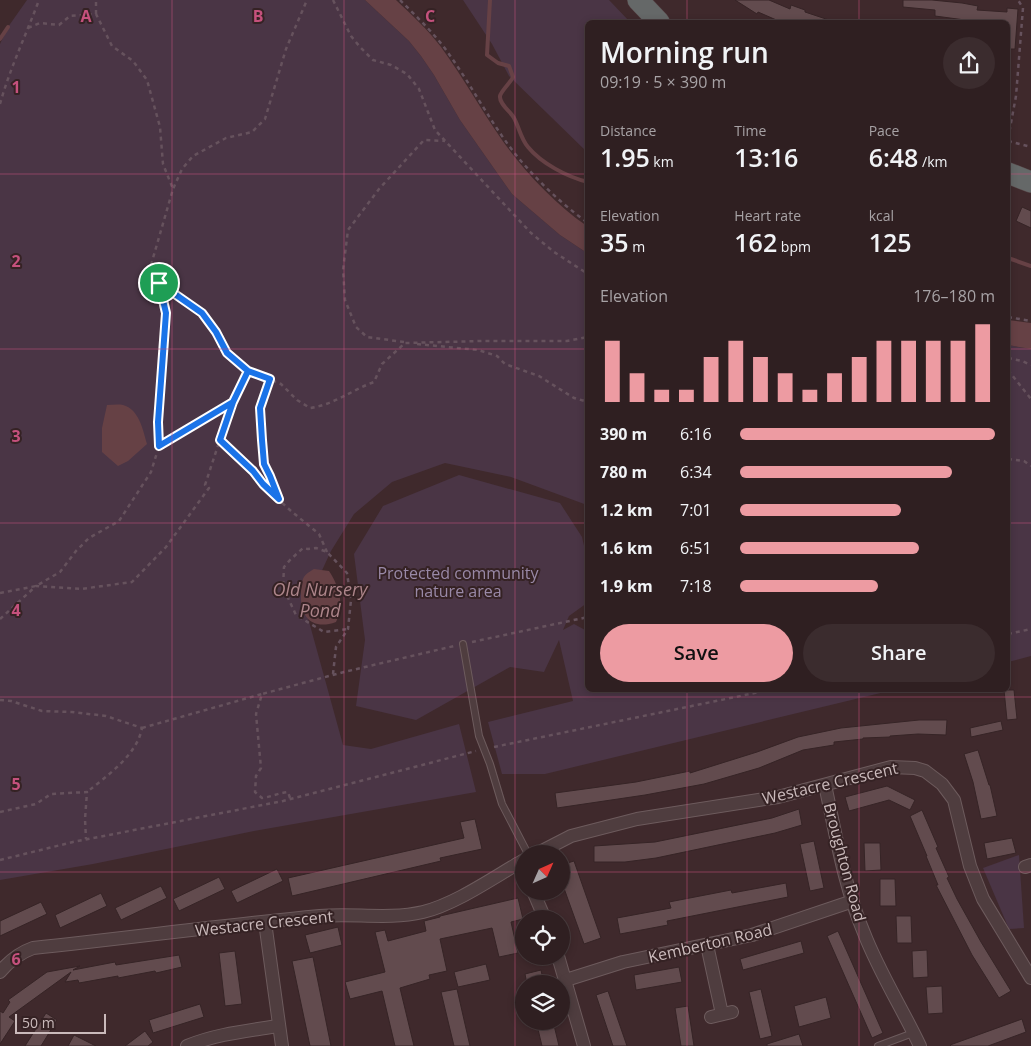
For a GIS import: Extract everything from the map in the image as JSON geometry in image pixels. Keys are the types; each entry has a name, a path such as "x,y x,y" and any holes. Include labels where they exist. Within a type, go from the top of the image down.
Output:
{"highway":[{"path":"638,0 657,20"},
{"path":"1010,174 1031,182"}],"street":[{"name":"Westacre Crescent","path":"554,845 571,836 637,818 778,797 879,769 904,766 915,768 925,771 942,784 954,800 970,866 983,899 1031,978"},
{"name":"Broughton Road","path":"825,785 842,867 853,901 875,960 920,1046"},
{"name":"Westacre Crescent","path":"0,972 10,960 21,952 34,948 323,916 401,916 424,912 455,899 515,865"},
{"name":"Kemberton Road","path":"570,979 623,962 707,946 752,935 853,901"},
{"path":"265,922 282,1046"},
{"path":"707,946 721,1015"},
{"path":"570,995 584,1046"},
{"path":"187,1046 224,1034 278,1026"}],"lane":[{"path":"463,644 479,736 502,804 523,845"},
{"path":"878,1046 914,1033"}],"path":[{"path":"0,104 38,0"},
{"path":"96,0 96,14 112,46 133,61 147,80 160,127 163,164 172,189"},
{"path":"0,619 36,586 60,572 89,538 119,521 151,472 159,446 158,422 166,313 159,283 151,265 172,189 182,169 193,156 226,138 252,132 265,119 286,49 307,0"},
{"path":"333,0 351,36 360,47 373,60 407,74 419,90 435,130 531,233 554,252 585,272"},
{"path":"400,0 451,56 481,105 521,160 555,196 585,221"},
{"path":"1010,129 1016,96 1023,8 1018,0"},
{"path":"28,28 40,23 58,25 70,16 96,14"},
{"path":"445,140 424,140 379,189 348,230 343,270 345,300 356,327 367,337 478,350 497,356 505,364 539,376 574,398 585,401"},
{"path":"1010,141 1031,147"},
{"path":"159,283 202,313 216,332 227,353 248,371 281,384 297,400 310,408 324,406 356,388 374,382 382,364 405,342 567,341 585,338"},
{"path":"1010,317 1031,321"},
{"path":"1010,358 1031,365"},
{"path":"0,593 36,586 81,589 132,582 166,547 209,488 205,485 220,440 233,402 248,371"},
{"path":"1010,373 1031,399"},
{"path":"270,379 260,408 262,440 264,464 279,499"},
{"path":"159,446 233,402"},
{"path":"220,440 253,471 263,484 319,534 327,552 347,573 351,600 348,629 336,646 333,674"},
{"path":"1010,459 1024,461 1031,466"},
{"path":"327,552 316,548 303,548 284,567 283,587 296,615 324,632 348,629"},
{"path":"1010,633 1031,628"},
{"path":"0,700 11,701 42,711 106,716 142,728 344,672"},
{"path":"0,860 86,840 290,799 484,749 759,692"},
{"path":"262,694 256,714 262,768 256,776 255,792 262,798 288,792 290,799"},
{"path":"0,812 36,804 51,794 88,792 117,766 130,751 140,738 142,728"},
{"path":"86,840 85,819 88,792"}],"green space":[{"path":"27,0 365,0 409,41 421,56 460,120 512,194 560,235 585,252 585,504 511,477 445,463 392,482 354,514 331,551 305,607 343,745 371,749 459,724 476,792 254,831 93,864 0,880 0,44 8,27"},
{"path":"463,0 609,0 628,20 585,20 585,150 509,76 492,44"},
{"path":"1010,345 1031,349 1031,656 1010,661"},
{"name":"Protected community nature area","path":"459,475 560,503 582,537 585,550 585,604 569,616 563,630 574,624 585,630 585,692 885,692 545,774 502,774 488,722 573,701 559,640 544,672 510,667 416,720 356,706 365,640 354,554 383,506"},
{"path":"1019,855 1024,928 1009,929 983,868"}],"water":[{"path":"365,0 396,0 431,35 449,58 502,140 520,164 552,198 585,224 585,252 560,235 512,194 460,120 434,75 409,41"},
{"path":"1010,320 1031,323 1031,349 1010,345"},
{"path":"107,405 123,405 133,411 140,421 147,444 128,461 118,466 102,452 102,428"},
{"name":"Old Nursery Pond","path":"314,569 329,571 336,583 340,596 340,609 336,622 321,625 315,623 306,616 303,610 301,603 302,581 306,574"}],"building":[{"path":"735,0 769,0 790,9 791,5 829,20 776,20 758,12 757,14"},
{"path":"903,0 932,0 978,6 977,10 1007,12 1007,8 1018,9 1015,49 1010,49 1010,20 965,20 935,16 935,10 903,7"},
{"path":"1022,207 1031,211 1031,228 1016,221"},
{"path":"1014,690 1017,719 1007,720 1004,692"},
{"path":"919,720 947,720 946,735 918,734 834,742 834,745 803,750 759,768 704,784 557,808 555,793 636,782 690,771 690,773 798,737 841,728"},
{"path":"1001,721 1003,730 971,737 970,728"},
{"path":"978,750 990,785 997,816 981,819 973,782 964,754"},
{"path":"887,786 915,800 910,810 889,800 849,811 845,797"},
{"path":"799,809 802,825 775,833 656,858 625,862 594,862 594,846 655,842 772,818"},
{"path":"922,810 938,847 936,848 949,877 947,878 957,899 1011,991 999,998 972,955 936,885 938,885 910,816"},
{"path":"475,819 482,849 440,858 441,861 292,896 288,878 464,838 460,822"},
{"path":"1012,838 1016,853 987,859 984,843"},
{"path":"814,841 824,888 810,891 800,844"},
{"path":"864,843 880,843 881,870 865,871"},
{"path":"574,861 601,938 584,944 568,900 570,900 570,862"},
{"path":"277,869 283,881 237,903 231,891"},
{"path":"219,877 225,889 179,911 173,899"},
{"path":"880,879 895,879 896,906 880,906"},
{"path":"786,883 788,897 667,921 668,925 620,934 617,918 671,908 669,902 731,890 732,893"},
{"path":"161,886 167,898 121,920 115,908"},
{"path":"101,893 107,906 60,928 55,915"},
{"path":"515,899 518,900 521,910 515,910 515,921 511,922 515,940 515,954 499,957 492,928 440,939 447,971 429,975 430,979 400,988 414,1046 395,1046 382,991 350,999 345,982 385,972 375,932 385,930 388,941 426,931 424,921"},
{"path":"41,902 47,914 0,936 0,921"},
{"path":"896,916 911,916 912,943 897,943"},
{"path":"338,927 342,945 310,953 305,935"},
{"path":"838,931 883,1033 872,1038 827,936"},
{"path":"801,941 804,953 743,970 740,959"},
{"path":"927,950 928,977 913,978 912,951"},
{"path":"235,951 242,1004 225,1006 219,953"},
{"path":"179,955 182,967 156,973 155,971 79,983 78,980 65,982 71,972 9,1017 15,1021 0,1044 0,1011 3,1013 10,1002 8,1000 47,972 80,966 73,970 115,962 116,965"},
{"path":"313,957 331,1046 310,1046 292,961"},
{"path":"486,964 490,980 458,987 454,972"},
{"path":"679,967 682,982 636,990 634,975"},
{"path":"541,970 542,975 525,975"},
{"path":"942,986 943,1013 928,1014 926,987"},
{"path":"457,989 470,1046 454,1046 441,992"},
{"path":"761,989 772,1036 760,1039 749,992"},
{"path":"608,991 627,1046 613,1046 596,995"},
{"path":"826,997 831,1018 799,1027 794,1006"},
{"path":"200,1004 204,1017 153,1033 149,1020"},
{"path":"688,1006 694,1046 681,1046 675,1008"},
{"path":"46,1013 57,1020 41,1046 25,1046"},
{"path":"1022,1019 1026,1032 988,1046 950,1045"},
{"path":"538,1030 555,1030 559,1046 542,1046"},
{"path":"145,1031 153,1042 148,1046 125,1046"},
{"path":"799,1034 803,1046 767,1046 767,1044"},
{"path":"74,1035 96,1046 68,1046"}],"waterway":[{"path":"490,0 487,55 498,63 509,66 513,77 500,96 501,102 514,118 524,140 533,153 555,169 585,181"},
{"path":"0,39 8,27"},
{"path":"1010,259 1031,266"}],"route":[{"path":"159,283 166,313 158,422 159,446 233,402 248,371 270,379 260,408 262,440 264,464 279,499 220,440 233,402 248,371 227,353 216,332 202,313 159,283"}]}
